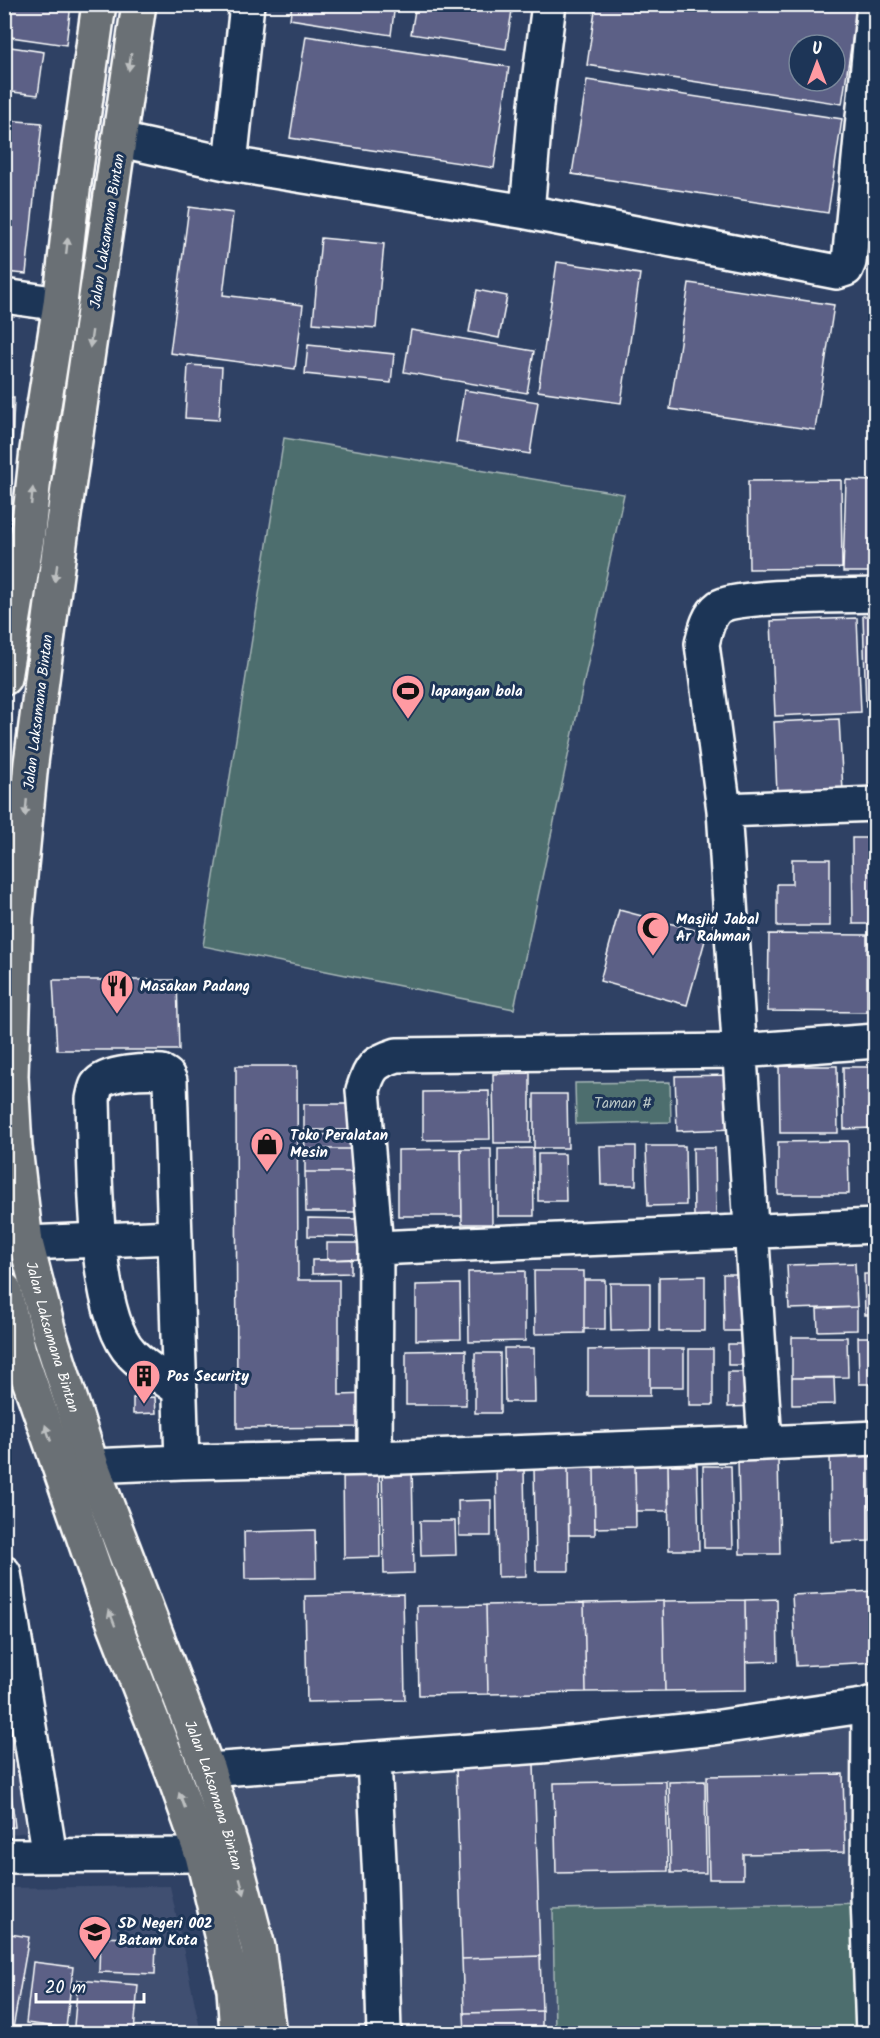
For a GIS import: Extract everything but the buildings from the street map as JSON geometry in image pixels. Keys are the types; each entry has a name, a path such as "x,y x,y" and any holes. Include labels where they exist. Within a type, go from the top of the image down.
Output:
{"main road":[{"path":"4,678 28,532 37,450 60,304 74,179 99,4"},
{"name":"Jalan Laksamana Bintan","path":"138,4 61,536 31,763 16,918 11,1076 15,1147 26,1243 49,1332 92,1466 208,1770 234,1855 258,1947 269,2034"},
{"path":"28,532 61,536"},
{"name":"Jalan Laksamana Bintan","path":"4,1289 12,1354 174,1776 202,1855 234,1989 237,2034"}],"street":[{"path":"230,164 247,4"},
{"path":"527,212 536,105 549,4"},
{"path":"120,140 230,164 527,212 837,272 846,269 849,262 874,4"},
{"path":"4,296 60,304"},
{"path":"765,1443 724,810 702,644 708,622 719,607 743,600 876,595"},
{"path":"724,810 876,804"},
{"path":"375,1458 376,1248 363,1090 369,1072 380,1060 397,1055 739,1051 876,1041"},
{"path":"180,1390 132,1354 117,1333 108,1306 99,1239 93,1099 97,1084 107,1077 126,1073 156,1072 167,1075 170,1081 174,1237 180,1390 182,1462"},
{"path":"376,1248 876,1226"},
{"path":"26,1243 174,1237"},
{"path":"92,1466 375,1458 876,1438"},
{"path":"4,1573 50,1856"},
{"path":"208,1770 374,1760 540,1746 713,1728 872,1704 873,2034"},
{"path":"374,1760 384,2034"},
{"path":"4,1856 202,1855"}],"shaded area":[{"path":"4,1681 27,1832 5,1835 4,1835"},
{"path":"869,1704 873,2033 269,2033 208,1770"},
{"name":"SD Negeri 002 Batam Kota","path":"170,1886 201,2033 5,2033 4,1888"}],"green space":[{"name":"lapangan bola","path":"284,438 624,494 514,1009 203,946"},
{"name":"Taman #","path":"670,1082 671,1122 576,1124 575,1083"},
{"path":"867,1903 869,2033 555,2033 553,1909"}],"place":[{"name":"lapangan bola","path":"408,720"},
{"name":"Masjid Jabal Ar Rahman","path":"653,957"},
{"name":"Masakan Padang","path":"117,1015"},
{"name":"Toko Peralatan Mesin","path":"267,1173"},
{"name":"Pos Security","path":"144,1405"},
{"name":"SD Negeri 002 Batam Kota","path":"95,1961"}]}
